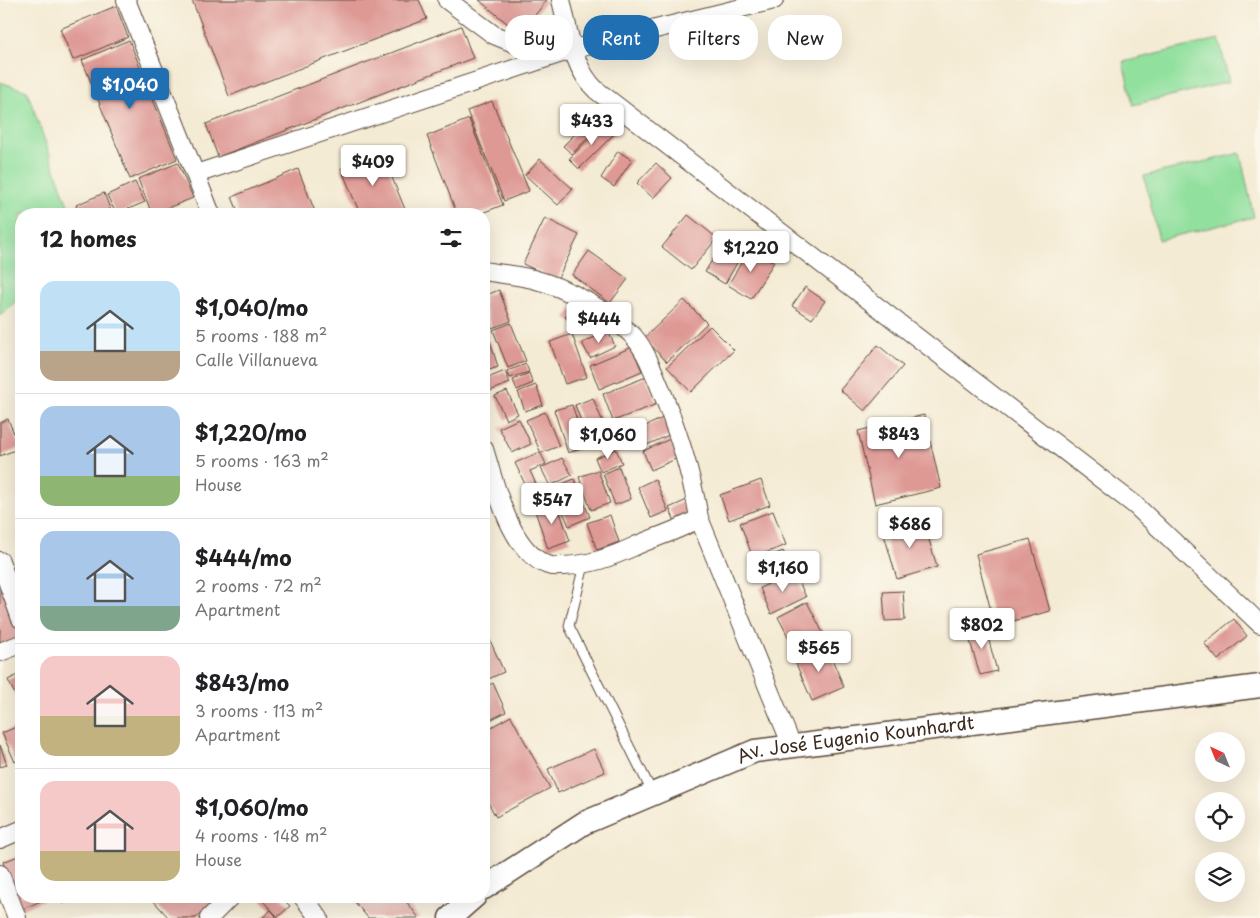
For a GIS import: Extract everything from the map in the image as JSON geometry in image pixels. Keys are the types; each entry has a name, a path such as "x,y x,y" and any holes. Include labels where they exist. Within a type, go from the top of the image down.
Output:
{"street":[{"path":"126,0 210,208"},
{"path":"447,0 494,35 505,39"},
{"path":"561,0 584,78 596,90 1136,505 1260,624"},
{"path":"574,49 774,0"},
{"path":"196,174 539,60"},
{"path":"490,273 532,279 569,293 602,311 632,335 650,365 676,426 694,484 699,518 792,746"},
{"path":"490,468 500,499 518,539 528,553 549,566 584,565 610,557 660,534 688,525 699,518"},
{"path":"0,561 15,602"},
{"path":"0,652 15,646"},
{"name":"Av. José Eugenio Kounhardt","path":"490,884 584,823 756,751 1260,686"},
{"path":"0,839 15,833"},
{"path":"0,874 17,918"},
{"path":"209,918 224,903"},
{"path":"307,903 319,918"},
{"path":"452,917 467,903"}],"lane":[{"path":"584,565 570,626 653,794"}],"green space":[{"path":"1219,39 1229,82 1133,105 1123,62"},
{"path":"0,82 27,91 69,208 15,208 15,302 0,316"},
{"path":"1240,153 1254,217 1159,240 1144,176"}],"building":[{"path":"192,0 419,0 427,19 229,96"},
{"path":"479,0 547,0 535,15 505,15 505,22"},
{"path":"116,6 128,37 73,60 60,29"},
{"path":"461,26 473,58 218,157 206,124"},
{"path":"129,40 177,159 130,179 82,60"},
{"path":"492,101 529,191 504,201 467,111"},
{"path":"591,118 599,126 572,154 563,146"},
{"path":"469,119 503,205 490,210 490,208 455,208 427,136"},
{"path":"604,123 615,133 579,169 569,159"},
{"path":"381,151 405,208 358,208 341,168"},
{"path":"618,151 632,160 614,187 601,178"},
{"path":"540,159 573,189 558,205 525,175"},
{"path":"178,163 193,198 167,208 150,208 138,179"},
{"path":"656,163 672,178 653,198 637,183"},
{"path":"298,169 314,208 237,208 232,197"},
{"path":"135,182 145,202 130,208 113,208 107,195"},
{"path":"104,193 110,208 77,208 76,205"},
{"path":"688,215 717,238 691,270 662,247"},
{"path":"545,218 579,235 557,280 523,264"},
{"path":"726,237 745,249 725,284 705,272"},
{"path":"750,248 774,262 751,299 728,285"},
{"path":"589,251 628,279 610,303 572,275"},
{"path":"805,287 825,301 812,319 792,306"},
{"path":"499,290 511,321 492,328 490,322 490,294"},
{"path":"684,300 707,323 667,362 644,338"},
{"path":"577,305 595,322 584,334 565,317"},
{"path":"511,323 526,361 508,368 493,330"},
{"path":"710,326 734,350 691,392 667,367"},
{"path":"608,331 615,346 590,358 582,343"},
{"path":"572,334 587,377 565,384 550,342"},
{"path":"490,341 498,367 490,370"},
{"path":"878,345 903,366 865,411 840,390"},
{"path":"632,347 642,371 599,389 590,365"},
{"path":"526,364 529,372 510,378 507,371"},
{"path":"505,371 510,383 490,391 490,377"},
{"path":"529,373 533,383 517,390 513,380"},
{"path":"646,377 657,404 613,421 603,394"},
{"path":"536,385 543,405 525,411 518,392"},
{"path":"507,391 518,414 506,420 495,396"},
{"path":"593,398 606,430 587,437 575,405"},
{"path":"572,405 586,447 568,453 554,410"},
{"path":"545,412 559,446 541,453 526,420"},
{"path":"924,415 941,488 875,504 858,431"},
{"path":"663,418 671,434 647,445 639,429"},
{"path":"8,419 15,436 15,450 0,456 0,423"},
{"path":"519,419 531,444 512,453 499,428"},
{"path":"670,439 678,458 651,470 643,451"},
{"path":"616,449 622,463 601,472 595,458"},
{"path":"540,452 546,464 530,471 541,495 532,499 515,463"},
{"path":"562,458 572,475 550,486 541,468"},
{"path":"619,467 631,499 615,505 603,474"},
{"path":"598,470 610,503 591,510 579,477"},
{"path":"574,479 590,517 569,526 553,488"},
{"path":"655,479 668,511 651,518 638,487"},
{"path":"761,480 770,505 729,520 720,495"},
{"path":"687,500 693,513 675,521 669,508"},
{"path":"556,501 570,541 548,549 534,508"},
{"path":"773,511 786,545 753,558 740,523"},
{"path":"610,515 619,542 597,550 587,523"},
{"path":"923,519 937,567 897,579 883,531"},
{"path":"1030,539 1050,611 995,626 976,554"},
{"path":"783,551 790,565 756,579 750,564"},
{"path":"794,571 806,597 771,614 760,588"},
{"path":"0,582 15,618 15,644 0,650"},
{"path":"903,591 905,620 885,621 883,592"},
{"path":"807,602 823,633 794,648 778,617"},
{"path":"1234,619 1247,636 1218,660 1204,643"},
{"path":"985,626 997,671 980,675 967,631"},
{"path":"490,640 504,672 490,678"},
{"path":"826,645 844,687 812,701 794,659"},
{"path":"15,676 15,695 8,680"},
{"path":"493,683 506,712 490,720 490,685"},
{"path":"511,716 550,788 496,817 490,806 490,728"},
{"path":"15,728 15,762 2,733"},
{"path":"0,745 7,765 0,767"},
{"path":"594,749 605,772 558,793 548,769"},
{"path":"15,857 15,892 3,862"},
{"path":"20,903 36,903 22,909"},
{"path":"155,903 212,903 196,918 169,918"},
{"path":"265,903 287,903 290,906 278,917"},
{"path":"356,903 407,903 419,918 368,918"},
{"path":"271,910 276,916 275,918 262,918"}]}
